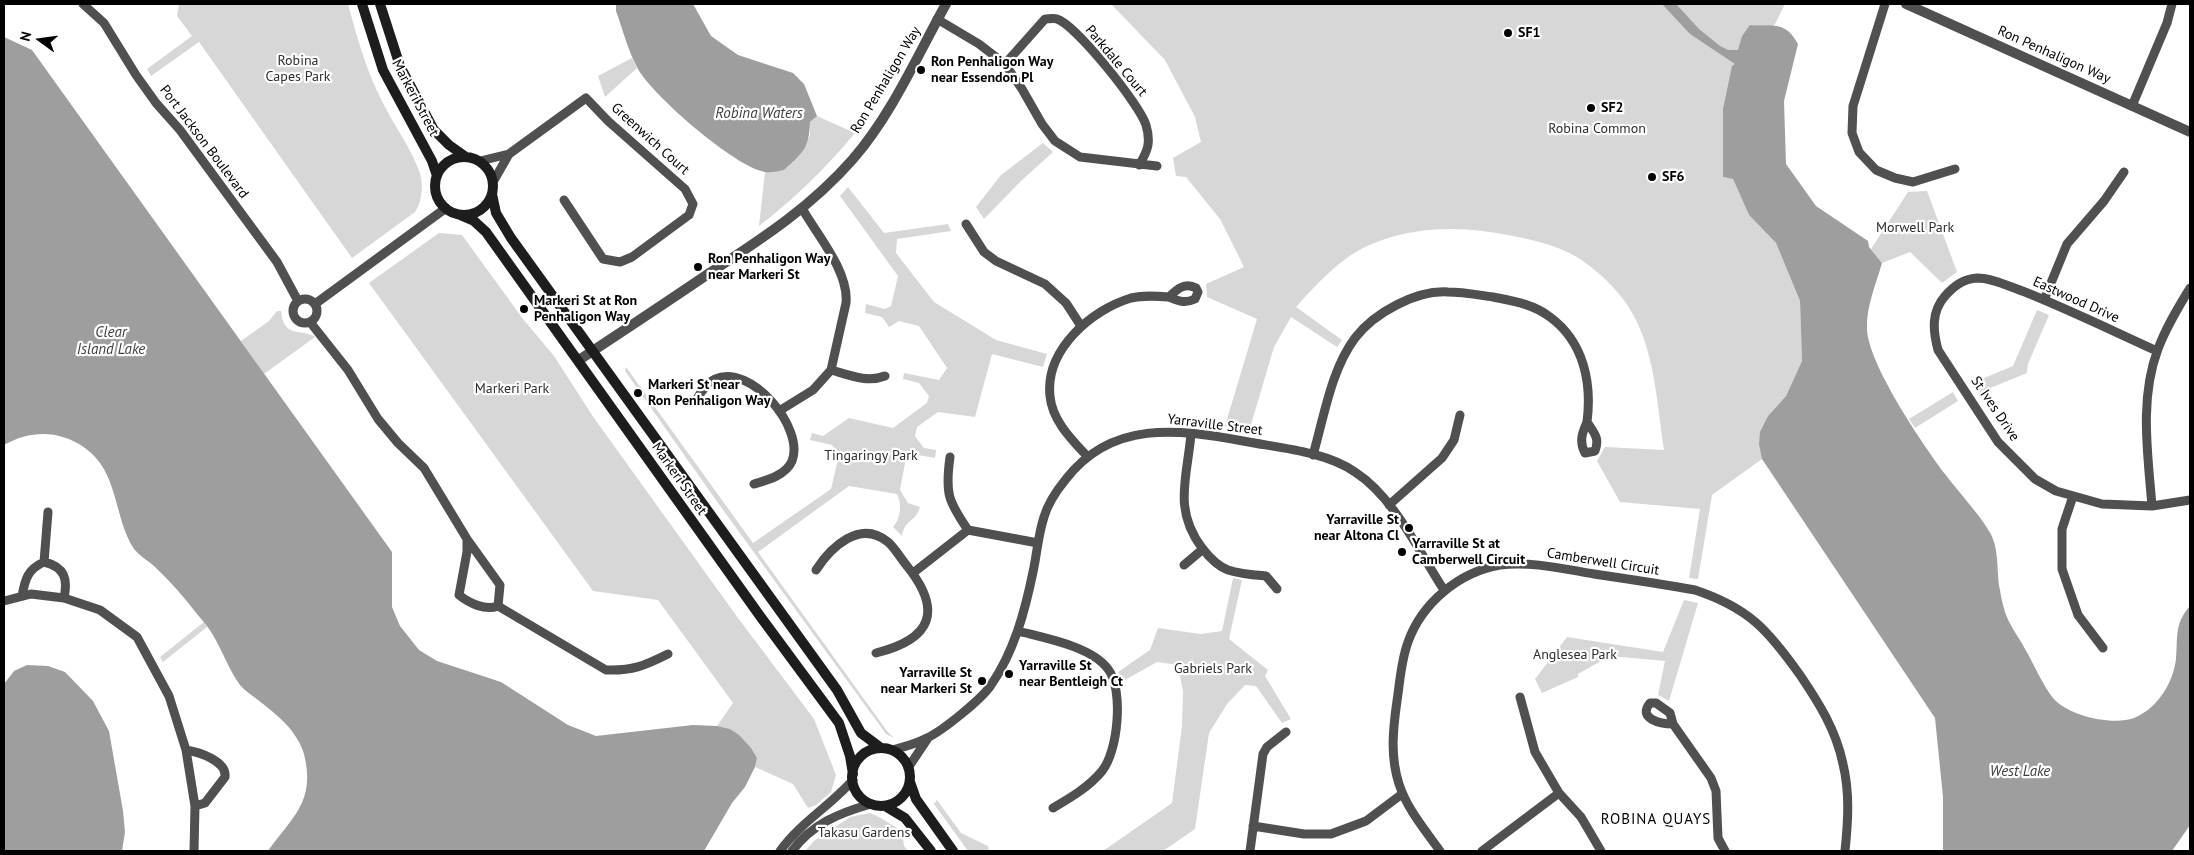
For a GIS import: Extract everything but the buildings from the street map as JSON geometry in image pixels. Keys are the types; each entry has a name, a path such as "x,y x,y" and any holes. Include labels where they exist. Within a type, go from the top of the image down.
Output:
{"main road":[{"name":"Markeri Street","path":"362,4 383,70 432,160 437,176"},
{"name":"Markeri Street","path":"380,4 400,66 434,130 449,145 466,157"},
{"path":"466,157 480,161 486,167 493,182 492,194 484,207 477,212 460,214 446,208 436,193 437,176 448,162 466,157"},
{"name":"Markeri Street","path":"492,194 496,213 511,238 837,690 861,733 881,748"},
{"name":"Markeri Street","path":"460,214 474,221 486,232 760,616 839,723 850,756 853,777"},
{"path":"931,851 909,822 885,806 871,804 858,795 853,777 855,766 865,753 881,748 892,750 902,757 908,768 910,782 916,799 953,851"},
{"path":"885,806 902,798 910,782"}],"street":[{"name":"Port Jackson Boulevard","path":"83,4 104,23 150,95 180,130 277,262 298,301"},
{"name":"Ron Penhaligon Way","path":"579,360 802,210 853,158 876,129 946,4"},
{"path":"1885,4 1853,106 1852,133 1859,152 1876,170 1895,178 1912,182 1955,169"},
{"name":"Ron Penhaligon Way","path":"1906,4 2190,132"},
{"path":"2132,106 2167,23 2172,4"},
{"path":"938,19 979,44 1005,64 1042,124 1055,141 1080,157 1157,166"},
{"name":"Parkdale Court","path":"1005,64 1045,19 1056,19 1070,27 1122,87 1143,117 1147,127 1148,152 1139,165"},
{"name":"Greenwich Court","path":"480,161 509,154 586,98 608,121 685,189 693,204 689,216 632,257 620,262 603,259 564,200"},
{"name":"Greenwich Court","path":"493,182 509,154"},
{"path":"2044,300 2068,244 2104,201 2124,172"},
{"path":"315,304 446,208"},
{"path":"779,411 813,390 831,370 846,303 845,284 842,275 802,210"},
{"path":"966,224 984,252 996,261 1045,284 1066,303 1081,326"},
{"name":"Eastwood Drive","path":"1983,279 2044,300 2157,351"},
{"name":"St Ives Drive","path":"1983,279 1961,282 1941,301 1934,317 1934,334 1938,350 1998,442 2035,478 2056,491 2102,504 2152,506 2190,500"},
{"path":"2152,506 2146,432 2149,386 2157,351 2171,319 2190,288"},
{"path":"1313,455 1340,364 1356,337 1383,311 1416,297 1446,291 1520,302 1552,318 1571,340 1586,367 1590,388 1587,422"},
{"path":"1087,456 1070,438 1056,416 1049,394 1056,361 1063,344 1081,326 1105,310 1130,298 1147,296 1169,297"},
{"path":"305,299 315,304 317,314 310,322 303,323 296,319 294,308 298,301 305,299"},
{"path":"310,322 348,370 378,419 398,443 424,468 467,539 500,585 498,606"},
{"path":"831,370 864,379 877,379 885,376"},
{"path":"694,402 710,382 726,377 751,382 760,388 779,411 794,443 792,462 785,470 772,479 754,484"},
{"path":"1389,505 1442,458 1454,440 1460,415"},
{"name":"Yarraville Street","path":"892,750 928,738 977,701 991,686 1002,667 1018,631 1033,573 1044,515 1056,491 1075,466 1087,456 1106,444 1135,434 1153,432 1224,438 1313,455 1354,471 1376,488 1389,505 1444,590"},
{"path":"1191,434 1184,506 1189,528 1203,549 1222,567 1234,572 1266,576 1277,589"},
{"path":"950,457 947,479 951,506 968,530 1038,543"},
{"path":"2073,496 2062,529 2062,569 2078,615 2103,648"},
{"path":"44,562 48,512"},
{"path":"913,573 968,530"},
{"path":"816,570 827,553 854,535 866,534 878,536 888,542 913,573 927,600 928,610 923,628 897,648 876,653"},
{"path":"467,539 467,552 459,595 468,603 493,608 498,606 606,670 625,671 641,668 668,654"},
{"path":"1184,565 1203,549"},
{"path":"22,596 26,576 36,566 44,562 57,567 62,574 67,583 64,598"},
{"name":"Camberwell Circuit","path":"1440,851 1402,794 1392,751 1402,660 1408,641 1418,621 1444,590 1475,572 1499,566 1541,565 1695,590 1720,599 1749,616 1778,644 1818,701 1832,728 1847,783 1848,804 1845,851"},
{"path":"4,601 22,596 45,595 64,598 100,610 137,637 169,696 186,750 195,806 194,851"},
{"path":"1018,631 1070,646 1092,655 1108,668 1116,686 1117,716 1114,743 1102,771 1075,794 1053,808"},
{"path":"1520,696 1535,752 1559,793 1581,816 1601,851"},
{"path":"1673,724 1711,778 1716,792 1718,838 1726,851"},
{"path":"1250,851 1262,754 1267,747 1286,732"},
{"path":"908,768 928,738"},
{"path":"186,750 197,751 224,766 226,772 225,777 205,803 195,806"},
{"path":"780,851 809,820 837,798 853,777"},
{"path":"1482,851 1559,793"},
{"path":"1253,826 1304,834 1331,834 1366,821 1402,794"},
{"path":"792,851 799,841 819,824 844,811 871,804"}],"green space":[{"name":"Robina Capes Park","path":"179,4 348,4 358,41 376,89 420,173 422,184 421,196 415,212 352,258 199,42 151,76 147,69 192,36 177,16"},
{"name":"Robina Common","path":"1111,4 1785,4 1774,26 1750,25 1723,177 1733,179 1749,215 1776,243 1800,301 1802,361 1786,396 1768,416 1759,445 1762,459 1712,495 1698,579 1689,578 1700,509 1620,502 1597,461 1605,447 1664,450 1656,391 1648,352 1634,315 1618,293 1595,270 1575,256 1547,244 1499,233 1441,229 1404,234 1385,239 1356,252 1328,273 1296,307 1342,340 1337,347 1291,317 1274,347 1250,428 1225,426 1257,319 1207,297 1206,284 1244,267 1220,219 1186,177 1176,176 1173,158 1201,142 1195,117 1165,60"},
{"path":"632,58 637,68 605,97 598,76"},
{"path":"817,116 855,133 809,182 759,226 765,172 784,170 810,136 810,122"},
{"path":"1043,143 1053,152 984,219 976,207 1001,175"},
{"name":"Tingaringy Park","path":"848,187 884,233 948,224 951,231 897,239 896,253 934,302 996,340 1047,354 1043,367 992,354 975,417 938,412 917,427 915,436 924,448 936,450 935,458 912,454 906,458 900,490 908,503 920,507 916,515 903,530 902,536 893,527 900,511 900,502 897,494 849,486 758,552 887,731 894,738 886,734 718,503 625,371 626,367 753,543 831,489 839,455 832,445 810,440 812,433 823,436 849,418 893,428 927,403 929,396 919,383 903,379 904,373 939,380 947,368 919,326 899,321 889,327 882,317 865,313 866,304 885,309 891,306 898,276 840,196"},
{"name":"Morwell Park","path":"1927,191 1957,272 1942,283 1910,252 1882,263 1871,249 1908,192"},
{"name":"Markeri Park","path":"439,233 462,235 523,319 554,356 594,418 738,618 814,719 836,775 831,792 816,805 808,808 793,784 755,767 757,758 730,729 717,726 733,703 658,600 593,591 369,283"},
{"path":"2037,310 2049,315 2028,364 2027,373 1978,393 1972,383 2013,366"},
{"path":"277,311 281,311 285,326 289,329 315,337 264,374 241,341 269,321"},
{"path":"1953,392 1958,401 1915,428 1909,419"},
{"name":"Gabriels Park","path":"1233,578 1242,580 1229,639 1268,670 1265,676 1291,719 1282,723 1256,686 1245,685 1227,704 1209,733 1195,829 1163,851 1103,851 1172,803 1182,726 1183,692 1178,665 1157,662 1123,681 1118,672 1150,650 1158,628 1201,634 1222,631"},
{"name":"Anglesea Park","path":"1684,600 1698,603 1669,701 1658,695 1665,661 1610,656 1578,674 1578,677 1542,693 1535,679 1567,637 1663,652"},
{"path":"204,622 207,627 163,662 160,657"},
{"path":"937,800 961,833 988,846 989,851 968,851 934,804"},
{"name":"Takasu Gardens","path":"870,813 902,831 904,846 908,851 805,851 814,841 850,817"}],"water":[{"name":"Robina Waters","path":"616,4 693,4 711,36 738,55 793,73 804,84 817,116 810,122 808,138 804,149 784,170 765,172 735,158 696,129 660,96 638,69 631,55 616,11"},
{"name":"West Lake","path":"1662,4 1676,4 1699,29 1728,50 1738,50 1742,36 1750,25 1772,25 1784,28 1789,31 1798,44 1784,101 1786,164 1816,206 1868,241 1869,247 1882,263 1867,321 1870,344 1877,362 1898,404 1924,444 1989,531 1995,545 2000,593 2007,617 2053,698 2069,710 2091,718 2115,721 2134,718 2143,714 2163,694 2172,677 2176,659 2179,625 2190,606 2190,825 2172,851 1943,851 1943,797 1935,718 1762,459 1759,445 1760,432 1768,416 1786,396 1802,361 1800,301 1776,243 1749,215 1733,179 1723,177 1723,109 1732,66 1735,64 1690,34"},
{"name":"Clear Island Lake","path":"4,37 32,50 392,552 392,607 400,626 419,650 437,661 501,682 568,725 596,736 693,725 717,726 730,729 739,735 751,748 757,758 755,767 745,787 732,803 704,851 268,851 300,808 307,785 304,754 296,737 279,717 240,685 206,624 171,583 134,549 122,523 110,482 96,458 75,442 55,435 45,434 24,437 4,445"},
{"path":"27,665 48,666 65,672 93,701 109,731 123,811 125,832 122,851 4,851 4,684 14,671"}],"place":[{"name":"SF1","path":"1508,33"},
{"name":"Ron Penhaligon Way near Essendon Pl","path":"921,70"},
{"name":"SF2","path":"1591,108"},
{"name":"SF6","path":"1652,177"},
{"name":"Ron Penhaligon Way near Markeri St","path":"698,267"},
{"name":"Markeri St at Ron Penhaligon Way","path":"524,309"},
{"name":"Markeri St near Ron Penhaligon Way","path":"638,393"},
{"name":"Yarraville St near Altona Cl","path":"1409,528"},
{"name":"Yarraville St at Camberwell Circuit","path":"1402,552"},
{"name":"Yarraville St near Bentleigh Ct","path":"1009,674"},
{"name":"Yarraville St near Markeri St","path":"982,681"}],"district":[{"name":"ROBINA QUAYS","path":"1656,820"}]}
